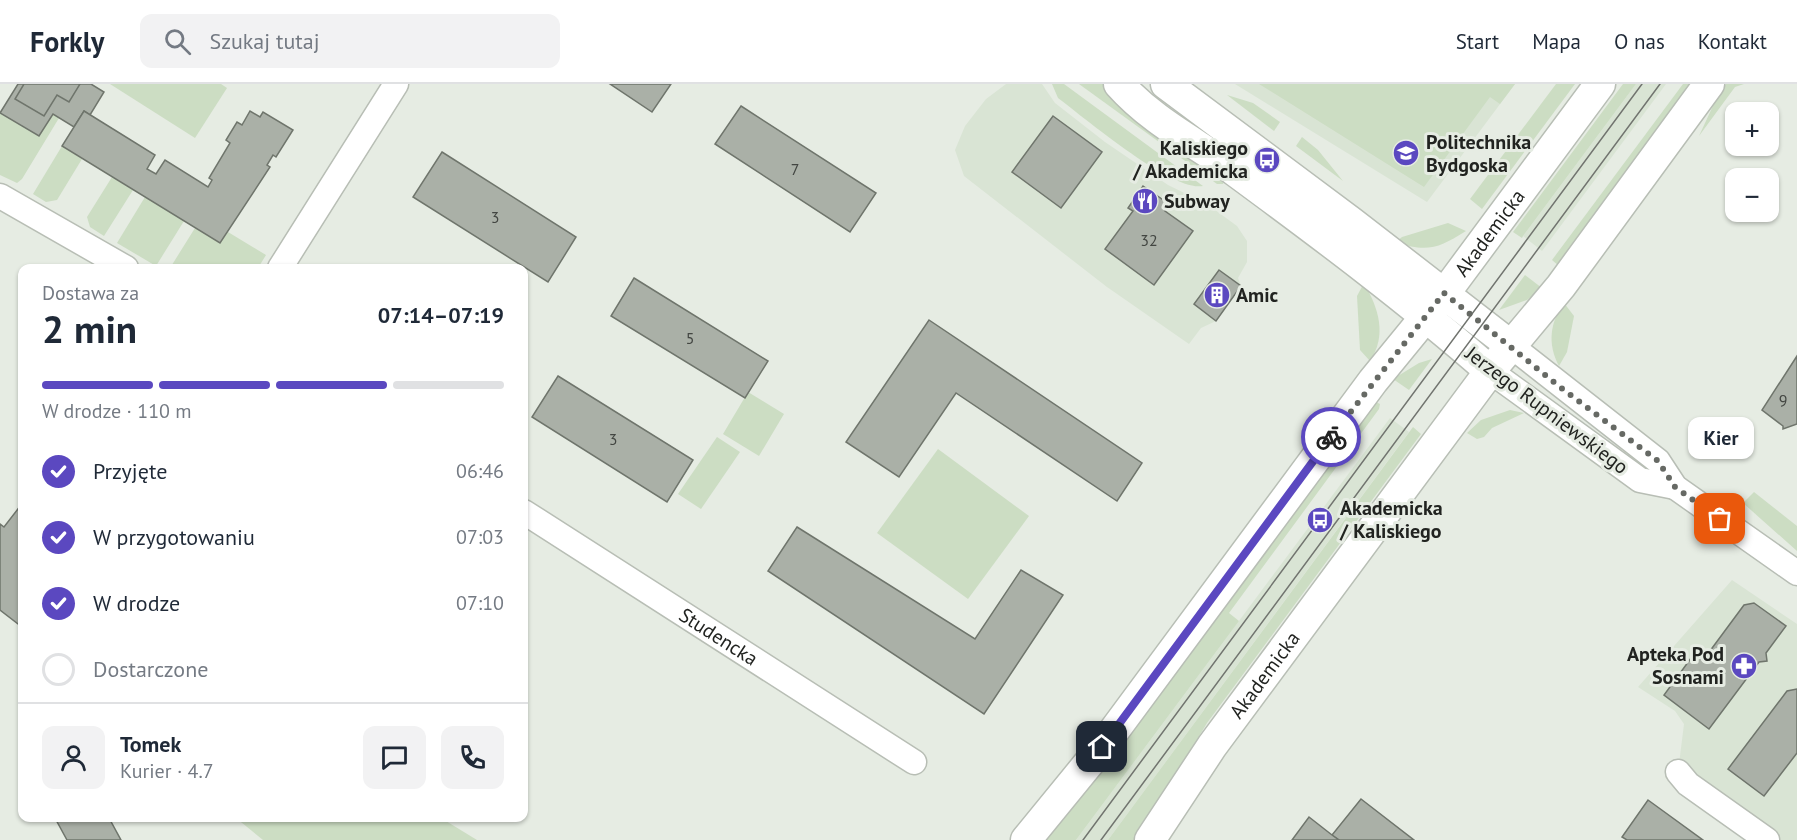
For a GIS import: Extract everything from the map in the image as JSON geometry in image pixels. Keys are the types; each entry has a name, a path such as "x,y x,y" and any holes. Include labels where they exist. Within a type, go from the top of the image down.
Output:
{"street":[{"path":"283,264 396,84"},
{"name":"Jerzego Rupniewskiego","path":"1119,84 1183,139 1232,169 1426,317 1490,371 1640,480 1675,487"},
{"path":"1166,84 1510,345"},
{"name":"Akademicka","path":"1026,840 1102,747 1373,381 1426,317 1600,84"},
{"name":"Akademicka","path":"1150,840 1212,746 1490,371 1561,286 1709,84"},
{"path":"0,196 119,264"},
{"name":"Jerzego Rupniewskiego","path":"1510,345 1658,461 1675,487 1797,573"},
{"name":"Studencka","path":"528,515 915,762"},
{"path":"1678,772 1689,784 1767,840"}],"shaded area":[{"path":"110,84 221,84 227,88 195,138"},
{"path":"1006,84 1042,84 1055,103 1105,142 1168,185 1207,204 1237,226 1247,241 1247,262 1238,278 1241,286 1216,321 1201,328 1189,344 1107,287 964,176 955,150 965,126 986,99"},
{"path":"1052,84 1064,84 1203,186 1189,185 1171,178 1129,152 1058,98"},
{"path":"1079,84 1105,84 1225,179 1223,184 1217,184"},
{"name":"Politechnika Bydgoska","path":"1235,84 1515,84 1427,202"},
{"name":"Politechnika Bydgoska","path":"1259,84 1515,84 1500,104 1490,97 1424,187"},
{"path":"1556,84 1575,84 1482,209 1470,199"},
{"path":"1623,84 1636,84 1522,238 1513,232"},
{"path":"1636,84 1666,84 1542,251 1523,236"},
{"path":"1683,84 1693,84 1559,266 1552,260"},
{"path":"1726,84 1744,84 1735,87 1699,136 1718,95"},
{"path":"1227,95 1253,103 1280,122 1274,131"},
{"path":"0,113 39,136 53,114 59,118 22,179 17,183 0,175"},
{"path":"1302,137 1318,150 1343,181 1296,146"},
{"path":"62,146 82,159 57,200 46,202 33,194"},
{"path":"112,177 133,190 104,236 90,227 87,217"},
{"path":"145,197 184,221 157,264 153,264 117,243"},
{"path":"1448,223 1466,231 1433,247 1416,247 1396,242 1402,237"},
{"path":"195,228 220,243 228,232 266,255 260,264 172,264"},
{"path":"1525,275 1542,288 1527,300 1499,310"},
{"path":"1364,283 1374,302 1380,332 1370,361 1360,350 1357,296"},
{"path":"1564,303 1574,316 1567,352 1559,366 1553,350 1552,333 1559,310"},
{"path":"1432,359 1409,390 1393,379 1419,363"},
{"path":"748,392 784,414 759,456 723,434"},
{"path":"1376,402 1380,404 1379,409 1229,613 1239,621 1076,840 1045,840 1096,778"},
{"path":"1510,410 1524,413 1492,428 1484,437 1477,439 1467,433 1481,420"},
{"path":"1390,418 1409,432 1108,840 1076,840"},
{"path":"1413,427 1421,434 1207,723 1150,818 1134,840 1108,840"},
{"path":"717,437 740,452 701,509 678,494"},
{"path":"938,449 1029,516 968,599 877,533"},
{"path":"1754,492 1797,526 1797,551 1743,503"},
{"path":"1732,580 1797,624 1797,840 1767,840 1678,772 1684,724 1675,711 1638,687"},
{"path":"241,822 448,822 477,840 263,840"}],"building":[{"path":"18,84 91,84 104,92 90,115 84,111 74,127 53,114 39,136 0,113"},
{"path":"24,84 80,84 69,102 57,95 44,116 15,99"},
{"path":"610,84 671,84 652,112"},
{"path":"741,106 876,193 850,232 715,144"},
{"path":"84,111 155,155 147,169 156,174 165,160 208,187 212,180 209,178 230,143 226,140 237,122 242,125 250,111 260,117 263,112 293,130 276,157 273,155 267,165 270,167 220,243 62,146"},
{"path":"1053,116 1102,152 1061,208 1012,172"},
{"path":"442,152 576,237 548,282 528,269 528,264 519,264 413,197"},
{"path":"1143,186 1169,204 1165,211 1193,231 1154,285 1105,249 1133,211 1128,208"},
{"name":"Amic","path":"1219,270 1241,286 1216,321 1194,304"},
{"path":"634,278 768,361 745,398 611,316"},
{"path":"929,320 1142,463 1117,501 956,393 899,477 846,442"},
{"path":"1797,356 1797,424 1783,429 1783,426 1762,410"},
{"path":"558,376 693,460 667,502 532,417"},
{"path":"18,509 18,624 0,610 0,524 4,527"},
{"path":"797,527 975,639 1021,570 1063,595 984,714 768,571"},
{"path":"1754,603 1786,626 1766,653 1767,661 1759,662 1709,729 1664,695 1694,654 1704,659 1744,605"},
{"path":"1797,689 1797,753 1764,796 1728,769 1787,691"},
{"path":"1361,799 1414,840 1339,840 1332,835"},
{"path":"1648,800 1703,840 1627,840 1622,837"},
{"path":"1309,817 1332,835 1339,840 1292,840"},
{"path":"57,822 111,822 121,840 67,840"}],"tram line":[{"path":"1083,840 1642,84"},
{"path":"1101,840 1660,84"}],"way so far":[{"path":"1331,437 1444,293 1560,387 1640,446 1658,461 1675,487 1720,519"}],"place":[{"name":"Politechnika Bydgoska","path":"1406,153"},
{"name":"Kaliskiego / Akademicka","path":"1267,160"},
{"name":"Subway","path":"1145,201"},
{"name":"Amic","path":"1217,295"},
{"name":"Kier","path":"1720,519"},
{"name":"Akademicka / Kaliskiego","path":"1320,520"},
{"name":"Apteka Pod Sosnami","path":"1744,666"}],"route":[{"path":"1102,747 1331,437"}]}
